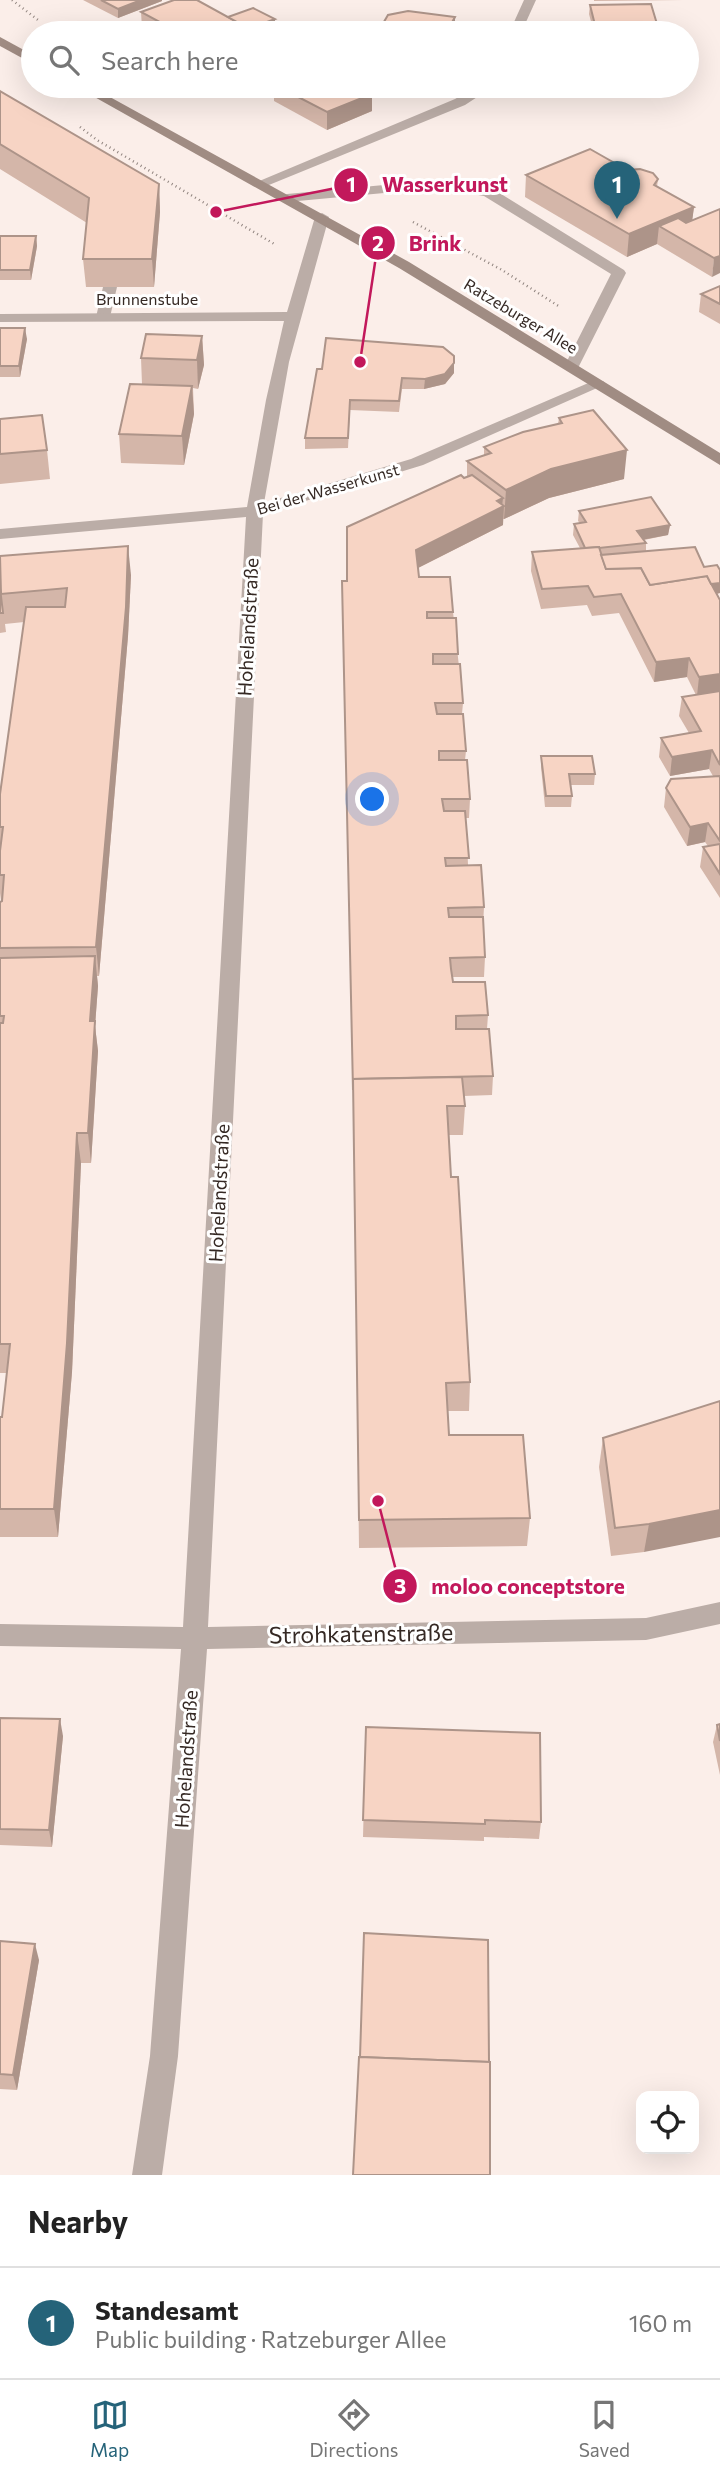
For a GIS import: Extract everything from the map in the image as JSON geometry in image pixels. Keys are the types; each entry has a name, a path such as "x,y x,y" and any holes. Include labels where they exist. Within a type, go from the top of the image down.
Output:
{"main road":[{"path":"0,41 21,53"},
{"name":"Ratzeburger Allee","path":"103,98 321,217 720,460"}],"street":[{"path":"520,21 530,0"},
{"path":"259,184 467,98"},
{"path":"286,198 438,184 488,192 618,273 572,368"},
{"name":"Hohelandstraße","path":"147,2175 164,2056 195,1638 254,511 264,445 294,316 321,217"},
{"path":"103,317 110,287"},
{"name":"Brunnenstube","path":"0,318 294,316"},
{"name":"Bei der Wasserkunst","path":"0,534 254,511 417,462 598,384"},
{"name":"Strohkatenstraße","path":"0,1635 195,1638 646,1629 720,1614"}],"building":[{"path":"101,0 141,0 118,9"},
{"path":"174,0 197,0 235,21 158,21 141,12"},
{"path":"651,4 656,21 594,21 590,5"},
{"path":"253,8 275,19 235,21 228,17"},
{"path":"408,11 455,17 453,21 384,21 388,15"},
{"path":"0,91 159,184 152,259 83,259 89,198 0,144"},
{"path":"300,98 362,98 327,112"},
{"path":"590,149 627,170 640,169 653,173 658,179 654,185 694,207 629,234 526,175"},
{"path":"720,209 720,256 714,258 659,226 678,218 686,223"},
{"path":"0,236 36,236 30,270 0,270"},
{"path":"720,286 720,304 701,294"},
{"path":"0,328 25,328 19,366 0,366"},
{"path":"146,334 202,336 197,360 141,358"},
{"path":"326,338 443,347 454,356 454,363 445,374 425,379 402,378 399,401 350,400 348,438 305,438 317,369 322,369"},
{"path":"130,384 192,386 182,436 119,434"},
{"path":"593,410 627,450 551,469 506,490 467,461 491,453 484,447 523,432 562,423 559,418"},
{"path":"42,415 47,450 0,454 0,419"},
{"path":"461,475 464,478 472,475 503,498 497,501 504,506 416,550 419,577 450,577 453,612 427,612 427,618 456,618 458,654 433,654 433,664 460,664 463,703 435,703 437,714 463,714 466,751 439,751 439,760 467,760 470,799 442,799 444,811 465,811 469,858 445,858 446,866 481,865 484,907 448,908 449,917 483,917 485,957 450,958 453,982 485,982 488,1015 456,1016 456,1029 489,1029 493,1076 353,1079 353,1090 342,581 347,581 347,527"},
{"path":"651,497 670,525 637,531 646,543 585,548 574,524 586,522 579,511"},
{"path":"128,546 126,607 96,947 0,948 0,902 4,875 0,875 3,827 0,827 0,794 26,607 65,607 67,588 1,594 0,556"},
{"path":"599,547 606,569 641,568 650,585 707,576 720,600 720,674 699,677 689,658 656,662 621,594 594,597 588,586 542,589 532,552"},
{"path":"695,547 704,567 717,565 720,570 720,583 711,584 707,576 650,585 641,568 606,569 601,555"},
{"path":"0,588 3,613 0,613"},
{"path":"720,691 720,765 712,750 672,757 661,738 701,731 682,697"},
{"path":"541,756 592,756 595,774 569,774 572,796 546,796"},
{"path":"720,776 720,841 708,823 690,827 666,788 671,779"},
{"path":"720,844 720,874 703,847"},
{"path":"95,956 90,1021 95,1021 88,1133 77,1133 67,1343 54,1509 0,1509 0,1417 10,1344 0,1344 0,1023 3,1023 4,1016 0,1016 0,958"},
{"path":"462,1077 465,1106 447,1106 451,1177 458,1177 470,1382 446,1383 449,1435 523,1435 530,1518 359,1520 353,1079"},
{"path":"720,1401 720,1510 615,1528 603,1438"},
{"path":"0,1718 60,1719 49,1830 0,1829"},
{"path":"366,1727 540,1733 541,1822 485,1820 485,1824 363,1820"},
{"path":"364,1933 488,1940 489,2062 360,2057"},
{"path":"0,1941 35,1944 13,2075 0,2074"},
{"path":"359,2057 490,2062 490,2175 353,2175"}],"place":[{"name":"Wasserkunst","path":"216,212"},
{"name":"Standesamt","path":"617,219"},
{"name":"Brink","path":"360,362"},
{"name":"moloo conceptstore","path":"378,1501"}]}
